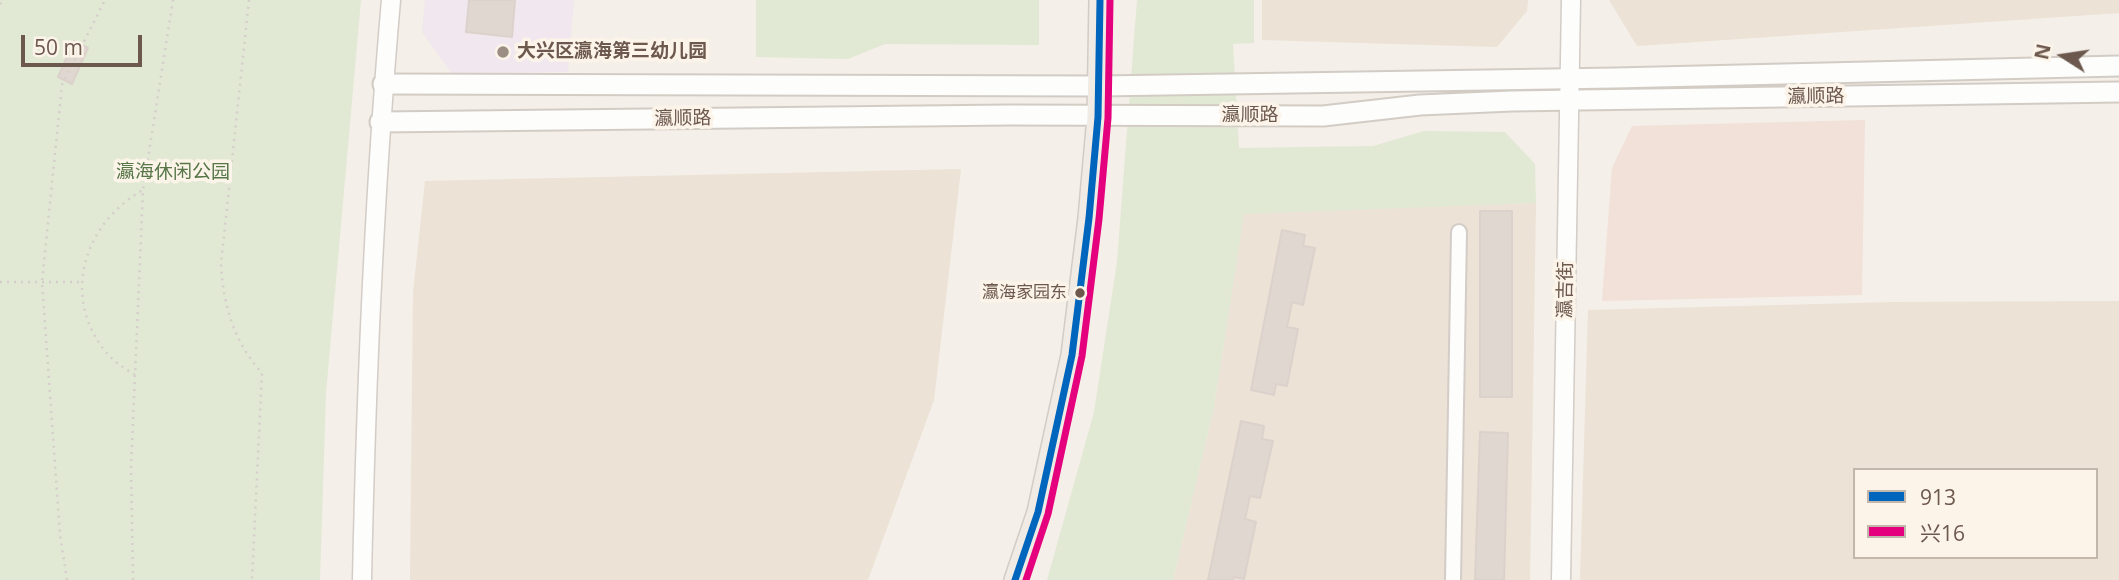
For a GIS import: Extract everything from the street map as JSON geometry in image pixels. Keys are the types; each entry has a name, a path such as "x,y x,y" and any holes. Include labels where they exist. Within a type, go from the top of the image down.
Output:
{"main road":[{"path":"1014,580 1038,512 1072,355 1098,117 1100,0"},
{"name":"瀛顺路","path":"383,84 1100,86 1569,79 2119,66"},
{"name":"瀛顺路","path":"380,122 1009,115 1323,116 1420,105 2119,92"}],"street":[{"path":"362,580 365,429 380,122 391,0"},
{"name":"瀛吉街","path":"1561,580 1571,0"},
{"path":"1453,580 1459,232"}],"path":[{"path":"67,580 60,535 42,282 62,86 105,0"},
{"path":"133,580 131,468 143,190 173,0"},
{"path":"249,0 221,264 222,291 228,315 240,343 262,373 252,580"},
{"path":"135,375 106,353 96,337 88,318 82,282 85,261 102,225 127,199 143,190"},
{"path":"0,282 82,282"}],"shaded area":[{"name":"大兴区瀛海第三幼儿园","path":"425,0 574,0 568,72 452,74 422,32"},
{"path":"1262,0 1528,0 1527,11 1497,47 1262,40"},
{"path":"1609,0 2119,0 2119,13 1637,46"},
{"path":"1865,120 1862,295 1602,301 1612,168 1632,126"},
{"path":"961,169 934,400 868,580 410,580 413,293 425,181"},
{"path":"1536,203 1530,580 1173,580 1214,407 1244,213"},
{"path":"2119,301 2119,580 1580,580 1588,310 1895,302"}],"green space":[{"name":"瀛海休闲公园","path":"0,0 361,0 326,393 320,580 0,580"},
{"path":"756,0 1039,0 1039,45 885,44 848,59 756,57"},
{"path":"1137,0 1254,0 1254,43 1233,44 1239,148 1373,146 1424,131 1505,132 1535,164 1536,203 1244,214 1214,407 1173,580 1047,580 1094,412 1117,262"}],"building":[{"path":"469,0 515,0 512,37 466,32"},
{"path":"74,41 88,48 72,84 58,77"},
{"path":"1480,211 1512,211 1512,397 1480,397"},
{"path":"1282,230 1305,235 1303,246 1315,248 1303,305 1292,302 1287,327 1298,329 1287,386 1276,384 1274,395 1251,390"},
{"path":"1241,421 1264,426 1262,439 1273,441 1260,498 1250,496 1245,519 1256,522 1244,579 1234,577 1233,580 1208,580"},
{"path":"1480,432 1508,433 1504,580 1475,580"}],"transit line":[{"name":"913","path":"1015,580 1038,512 1072,355 1098,117 1100,0"},
{"name":"兴16","path":"1026,580 1048,514 1082,356 1108,118 1110,0"}],"place":[{"name":"大兴区瀛海第三幼儿园","path":"503,52"},
{"name":"瀛海家园东","path":"1080,293"}]}
